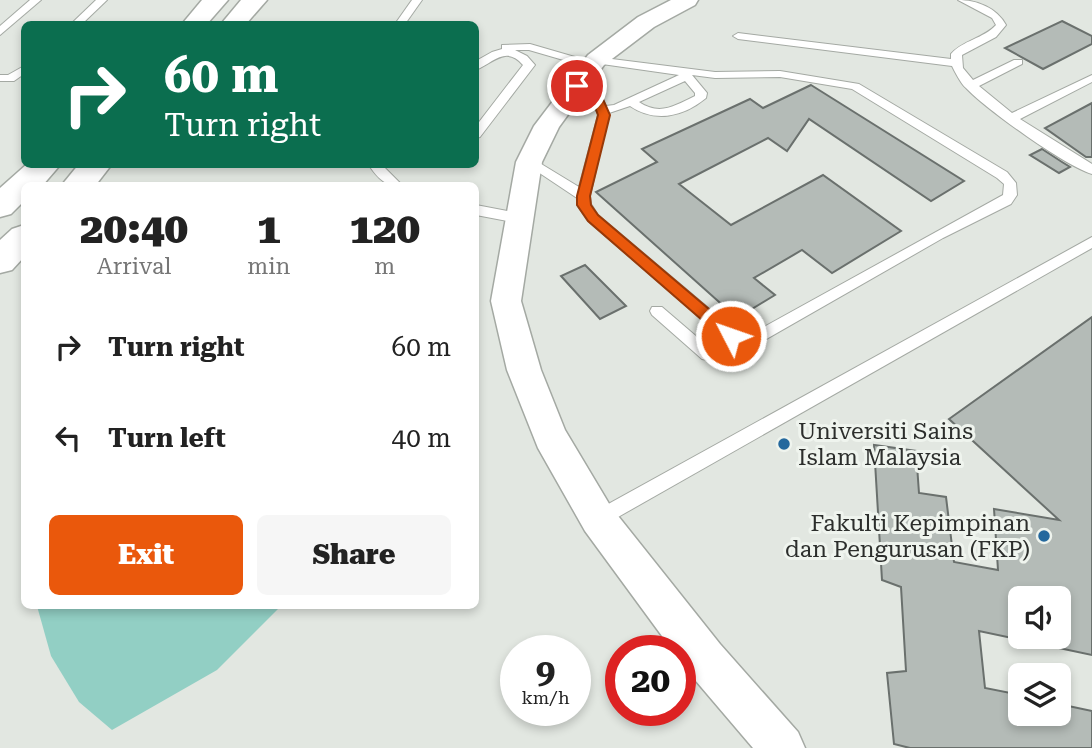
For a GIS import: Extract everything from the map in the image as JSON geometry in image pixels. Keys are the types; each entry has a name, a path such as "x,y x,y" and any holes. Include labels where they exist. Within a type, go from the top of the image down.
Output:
{"street":[{"path":"197,21 216,0"},
{"path":"236,21 255,0"},
{"path":"687,0 646,22 587,71 547,126 529,162 506,301 512,332 550,437 598,519 705,659 782,748"},
{"path":"26,182 42,168"},
{"path":"80,182 93,168"},
{"path":"0,206 21,187"},
{"path":"0,261 21,240"}],"lane":[{"path":"0,32 36,0"},
{"path":"79,21 102,0"},
{"path":"402,21 417,0"},
{"path":"963,0 996,16 1001,25 995,33 959,51 954,58 970,86 1012,118 1092,170"},
{"path":"738,36 956,63"},
{"path":"479,64 501,48 518,45 587,71 604,115 583,196 584,205 593,218 743,346"},
{"path":"491,54 515,54 529,65"},
{"path":"479,130 529,65 551,62 587,71 735,76 780,74 855,86 1002,175 1011,188 1006,201 938,235 723,357 707,355 657,312"},
{"path":"970,86 1018,62"},
{"path":"0,78 10,79 21,71"},
{"path":"631,102 648,114 658,116 700,98 701,93 685,74"},
{"path":"603,110 631,102 685,74"},
{"path":"1012,118 1092,78"},
{"path":"529,162 583,196"},
{"path":"377,168 391,182"},
{"path":"479,211 518,218"},
{"path":"598,519 1092,242"}],"water":[{"path":"38,609 278,609 217,670 112,730 79,702 51,656"}],"building":[{"path":"1062,21 1092,36 1092,44 1043,69 1005,48"},
{"path":"811,85 964,181 931,201 809,119 787,151 768,138 679,184 731,225 823,175 901,231 832,273 802,250 754,278 775,295 737,318 596,192 657,162 642,149 750,99 763,108"},
{"path":"1092,103 1092,157 1086,157 1045,128"},
{"path":"1042,149 1070,167 1059,173 1030,155"},
{"path":"585,265 626,306 600,319 561,276"},
{"name":"Fakulti Kepimpinan dan Pengurusan (FKP)","path":"1092,317 1092,655 1064,649 1071,649 1071,586 1008,586 1008,637 979,631 985,688 1008,693 1008,726 1071,726 1071,707 1092,711 1092,748 910,748 894,744 887,673 906,671 901,587 882,580 874,445 916,451 919,493 946,497 954,562 998,570 994,509 1059,520 949,419"}],"place":[{"name":"Universiti Sains Islam Malaysia","path":"784,444"},
{"name":"Fakulti Kepimpinan dan Pengurusan (FKP)","path":"1044,536"}],"route":[{"path":"577,86 598,100 604,115 583,196 584,205 593,218 731,336"}]}
